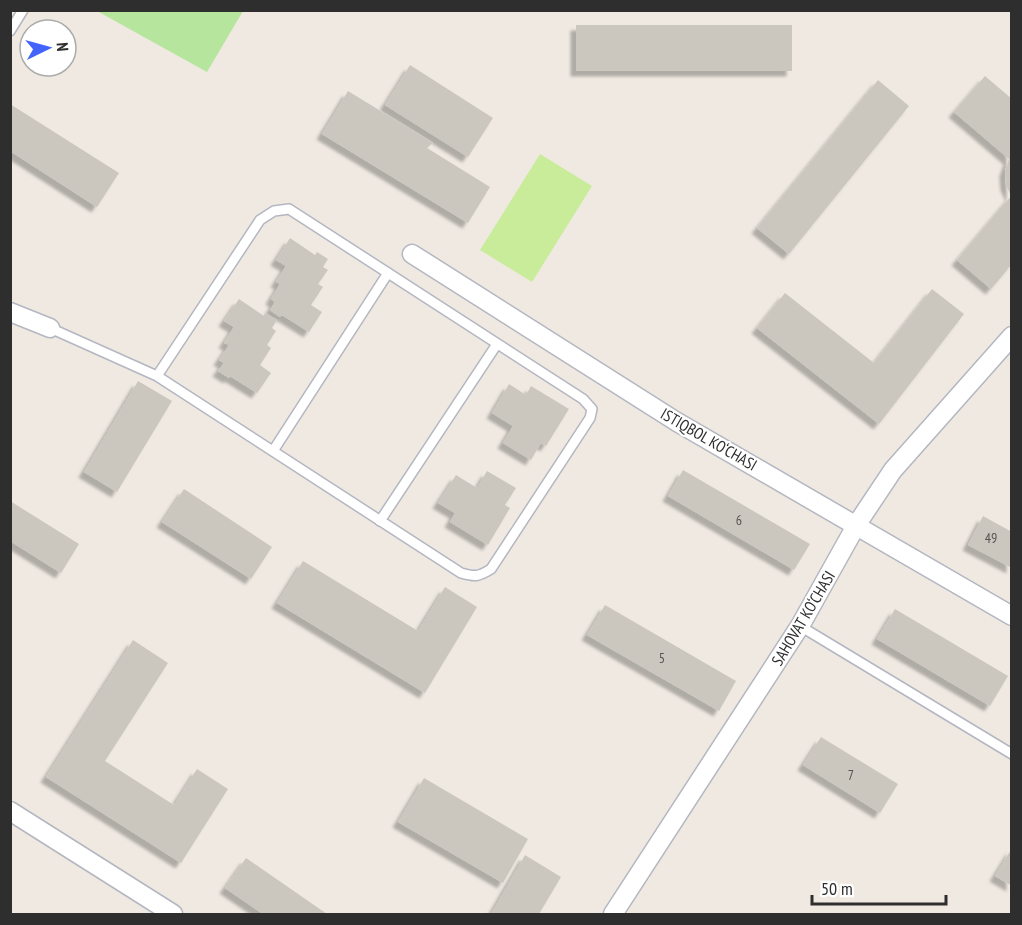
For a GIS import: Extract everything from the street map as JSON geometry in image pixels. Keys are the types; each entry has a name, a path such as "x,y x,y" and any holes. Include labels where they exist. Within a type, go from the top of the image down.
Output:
{"street":[{"name":"ISTIQBOL KO‘CHASI","path":"412,254 677,422 857,524 1011,616"},
{"path":"10,312 50,328"},
{"name":"SAHOVAT KO‘CHASI","path":"614,915 800,626 857,524 893,470 1011,336"},
{"path":"10,811 173,915"}],"lane":[{"path":"10,31 23,10"},
{"path":"50,328 157,376 461,573 479,576 490,569 590,418 592,409 583,399 289,208 274,211 260,220 157,376"},
{"path":"273,451 388,273"},
{"path":"380,521 497,344"},
{"path":"800,626 1010,750"}],"green space":[{"path":"97,11 243,11 207,72"},
{"path":"540,154 592,186 532,282 480,250"}],"building":[{"path":"576,25 792,25 792,71 576,71"},
{"path":"410,65 493,118 468,157 385,105"},
{"path":"985,76 1012,99 1012,264 991,289 957,260 1011,196 1006,185 1005,171 1009,159 954,112"},
{"path":"878,80 909,106 789,254 757,228"},
{"path":"348,91 433,143 427,148 490,187 468,223 322,134"},
{"path":"10,104 119,173 97,207 10,151"},
{"path":"290,238 315,255 317,252 328,259 323,267 328,270 318,284 323,287 311,305 322,312 309,332 270,310 275,302 271,299 280,284 276,282 286,266 276,260"},
{"path":"932,289 964,314 879,424 757,328 785,293 874,363"},
{"path":"239,299 264,316 265,313 277,320 272,328 276,331 267,345 271,348 260,365 271,373 257,393 218,371 224,363 219,360 229,345 224,343 234,327 224,321"},
{"path":"138,381 172,401 117,492 84,472"},
{"path":"509,384 526,395 531,386 569,409 546,446 541,443 531,460 503,443 513,426 492,413"},
{"path":"683,470 810,544 794,570 668,496"},
{"path":"487,471 516,488 505,505 510,508 488,545 450,522 455,513 438,503 456,475 477,488"},
{"path":"184,489 272,547 251,579 162,522"},
{"path":"10,501 79,544 61,573 10,541"},
{"path":"983,516 1012,532 1012,568 968,545"},
{"path":"303,561 418,631 445,587 477,607 425,693 277,603"},
{"path":"605,605 736,681 719,711 587,635"},
{"path":"895,609 1008,676 990,706 877,639"},
{"path":"133,640 168,663 105,761 174,805 197,769 228,789 181,863 46,777"},
{"path":"821,737 898,784 880,813 803,765"},
{"path":"424,778 528,839 503,883 398,822"},
{"path":"1012,848 1012,886 995,876"},
{"path":"525,855 561,877 539,914 491,914"},
{"path":"246,858 327,914 263,914 225,888"}]}
